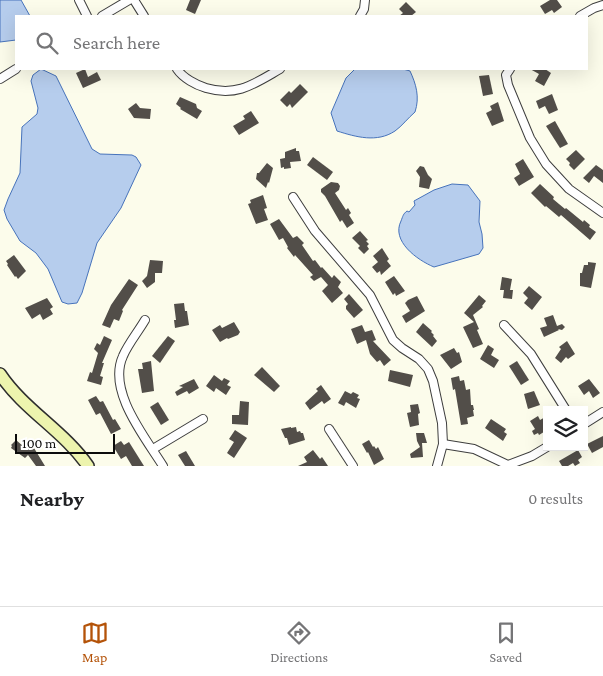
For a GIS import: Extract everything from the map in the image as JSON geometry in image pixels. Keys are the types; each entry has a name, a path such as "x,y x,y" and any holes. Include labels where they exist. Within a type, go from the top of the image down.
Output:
{"street":[{"path":"79,0 86,15"},
{"path":"104,15 129,0"},
{"path":"134,0 143,15"},
{"path":"361,15 364,9 365,0"},
{"path":"582,15 594,8 603,6"},
{"path":"0,79 15,70"},
{"path":"178,70 197,86 218,92 233,92 251,86 278,70"},
{"path":"509,70 506,76 508,85 530,138 546,164 569,189 603,213"},
{"path":"293,196 315,231 370,295 393,340 419,359 428,369 433,381 440,415 443,444 437,466"},
{"path":"145,320 122,357 118,380 123,400 163,466"},
{"path":"504,325 531,354 564,406"},
{"path":"0,374 12,390 60,434 88,466"},
{"path":"588,421 603,412"},
{"path":"153,449 203,419"},
{"path":"329,429 352,466"},
{"path":"443,444 474,449 508,465 532,456 543,449"}],"water":[{"path":"0,0 21,0 29,15 15,15 15,40 0,42"},
{"path":"40,70 43,70 56,76 92,149 100,154 132,155 136,157 141,165 121,208 97,243 82,293 77,303 68,304 62,302 48,269 36,253 20,241 4,210 20,173 22,127 37,114 38,108 31,81 33,75"},
{"path":"354,70 410,71 417,91 415,112 395,131 381,137 366,138 337,131 331,113 346,78"},
{"path":"452,184 468,185 480,201 479,222 483,248 479,254 434,267 420,260 407,249 400,236 399,228 404,214 407,211 409,212 415,205 414,201 434,190"}],"building":[{"path":"190,0 201,0 195,14 186,10"},
{"path":"550,0 557,0 562,7 554,13 552,10 545,14 540,6"},
{"path":"406,2 416,12 412,15 400,15 403,13 399,9"},
{"path":"85,70 88,77 97,72 101,80 83,88 76,73"},
{"path":"532,70 546,70 551,73 544,86 535,81 539,74"},
{"path":"489,75 493,94 483,96 479,76"},
{"path":"300,84 308,92 292,108 290,104 287,107 280,100"},
{"path":"552,94 558,110 549,114 545,106 539,109 536,101"},
{"path":"180,97 196,104 197,108 202,111 197,119 180,109 176,104"},
{"path":"498,102 504,121 492,126 486,113 492,110 490,106"},
{"path":"136,103 140,108 151,109 150,119 134,118 128,109"},
{"path":"251,111 259,123 239,135 233,126 245,119 243,116"},
{"path":"555,121 568,144 560,148 546,126"},
{"path":"296,148 296,151 299,151 301,161 290,162 291,168 281,168 280,159 285,158 285,152"},
{"path":"576,150 585,159 574,170 566,159"},
{"path":"313,157 333,172 327,180 307,165"},
{"path":"523,159 534,177 519,186 514,178 520,174 515,164"},
{"path":"267,163 273,168 266,188 256,179 257,173"},
{"path":"596,165 603,170 603,183 594,176 589,183 583,178"},
{"path":"420,166 424,167 432,179 429,189 419,187 420,177 416,171"},
{"path":"331,182 338,183 340,186 339,190 335,193 346,210 348,208 351,213 349,215 354,223 347,228 342,220 340,222 321,192 321,189"},
{"path":"540,184 565,209 590,225 589,227 596,232 590,240 561,215 559,217 545,207 531,193"},
{"path":"263,195 267,208 264,209 268,220 256,224 248,204 251,203 250,200"},
{"path":"279,219 293,238 297,236 304,243 302,245 313,261 315,260 332,278 334,275 341,282 338,287 343,293 332,303 322,291 328,285 321,277 314,281 310,277 313,275 295,255 294,257 287,248 283,238 279,240 270,224"},
{"path":"360,231 369,244 367,246 369,249 364,254 358,248 360,246 352,238"},
{"path":"382,248 391,266 381,275 380,271 377,273 372,267 378,262 373,256"},
{"path":"14,255 26,271 18,279 6,261"},
{"path":"150,260 163,261 162,273 155,273 155,282 147,288 142,281 147,276"},
{"path":"588,262 596,263 591,288 580,286 580,273 582,273 584,265 588,265"},
{"path":"394,276 405,291 396,296 395,293 393,295 385,282"},
{"path":"502,277 512,279 510,290 513,290 512,299 503,298 504,290 500,290"},
{"path":"129,279 138,285 122,310 119,321 114,319 110,328 102,325 111,305"},
{"path":"529,286 542,297 532,310 524,303 528,298 523,293"},
{"path":"349,294 363,310 354,318 346,309 348,304 344,299"},
{"path":"479,295 486,301 483,307 473,315 483,344 473,348 463,327 474,322 464,313"},
{"path":"417,296 425,311 406,323 402,316 410,311 405,303"},
{"path":"47,298 53,307 50,309 53,314 43,320 40,314 32,319 25,308"},
{"path":"184,303 189,325 175,328 174,304"},
{"path":"553,315 557,326 562,324 565,327 544,337 540,328 547,326 544,318"},
{"path":"234,322 240,332 238,335 220,342 212,330 220,325 222,328"},
{"path":"423,323 432,331 437,341 432,347 416,332"},
{"path":"362,325 365,332 372,330 376,340 373,341 391,360 384,366 380,360 377,362 370,354 366,340 357,344 351,329"},
{"path":"104,336 112,340 102,363 104,363 100,376 103,377 101,385 87,381 90,372 92,373 98,353 94,349 97,343 100,345"},
{"path":"168,336 175,341 160,363 152,356"},
{"path":"567,341 575,354 568,359 566,357 561,363 555,358 561,349 559,347"},
{"path":"488,345 494,349 491,355 499,360 494,368 480,359"},
{"path":"454,348 457,353 459,352 462,362 451,369 440,355"},
{"path":"151,361 154,391 142,393 138,369 143,369 142,363"},
{"path":"517,361 529,380 521,385 509,366"},
{"path":"262,367 280,386 274,392 254,375"},
{"path":"390,370 413,375 410,387 388,381"},
{"path":"214,375 222,381 224,378 230,381 227,385 231,387 226,395 216,388 214,392 206,386"},
{"path":"459,376 460,381 464,380 466,390 470,389 471,405 473,405 474,410 474,416 467,418 468,424 461,425 455,389 453,390 451,378"},
{"path":"194,379 199,388 189,394 187,391 177,396 175,392 183,387 179,386"},
{"path":"589,379 600,393 593,398 589,391 584,395 578,386"},
{"path":"321,385 331,399 324,404 322,401 310,410 305,403 318,391 316,389"},
{"path":"345,391 359,395 357,398 360,399 356,408 346,402 344,406 338,403"},
{"path":"534,391 540,405 528,409 524,394"},
{"path":"96,396 100,402 103,401 113,420 115,419 121,429 111,434 100,413 96,415 88,400"},
{"path":"240,401 249,402 248,425 232,424 232,415 239,415"},
{"path":"158,402 169,420 161,425 150,407"},
{"path":"418,404 420,413 418,414 419,425 410,427 407,413 411,412 410,405"},
{"path":"538,416 540,420 543,418 543,432 534,435 532,431 535,429 530,421"},
{"path":"491,419 506,429 504,432 507,434 503,441 485,428"},
{"path":"296,427 297,432 303,433 305,440 289,445 281,429"},
{"path":"235,430 247,438 234,458 227,453 234,442 229,439"},
{"path":"416,433 424,433 427,443 422,443 423,457 411,458 410,454 420,447"},
{"path":"603,436 603,447 592,453 588,444"},
{"path":"16,440 23,446 28,442 45,466 36,466 28,455 25,458 11,448 11,445"},
{"path":"369,440 373,447 376,449 378,447 384,459 374,465 362,444"},
{"path":"121,441 124,445 129,442 144,466 132,466 126,456 121,459 113,446"},
{"path":"313,450 320,459 322,457 328,466 298,466 307,462 304,457"},
{"path":"186,451 195,466 185,466 178,455"},
{"path":"576,451 579,451 582,457 578,460 580,463 575,466 573,463 568,466 562,466 559,461"}]}
